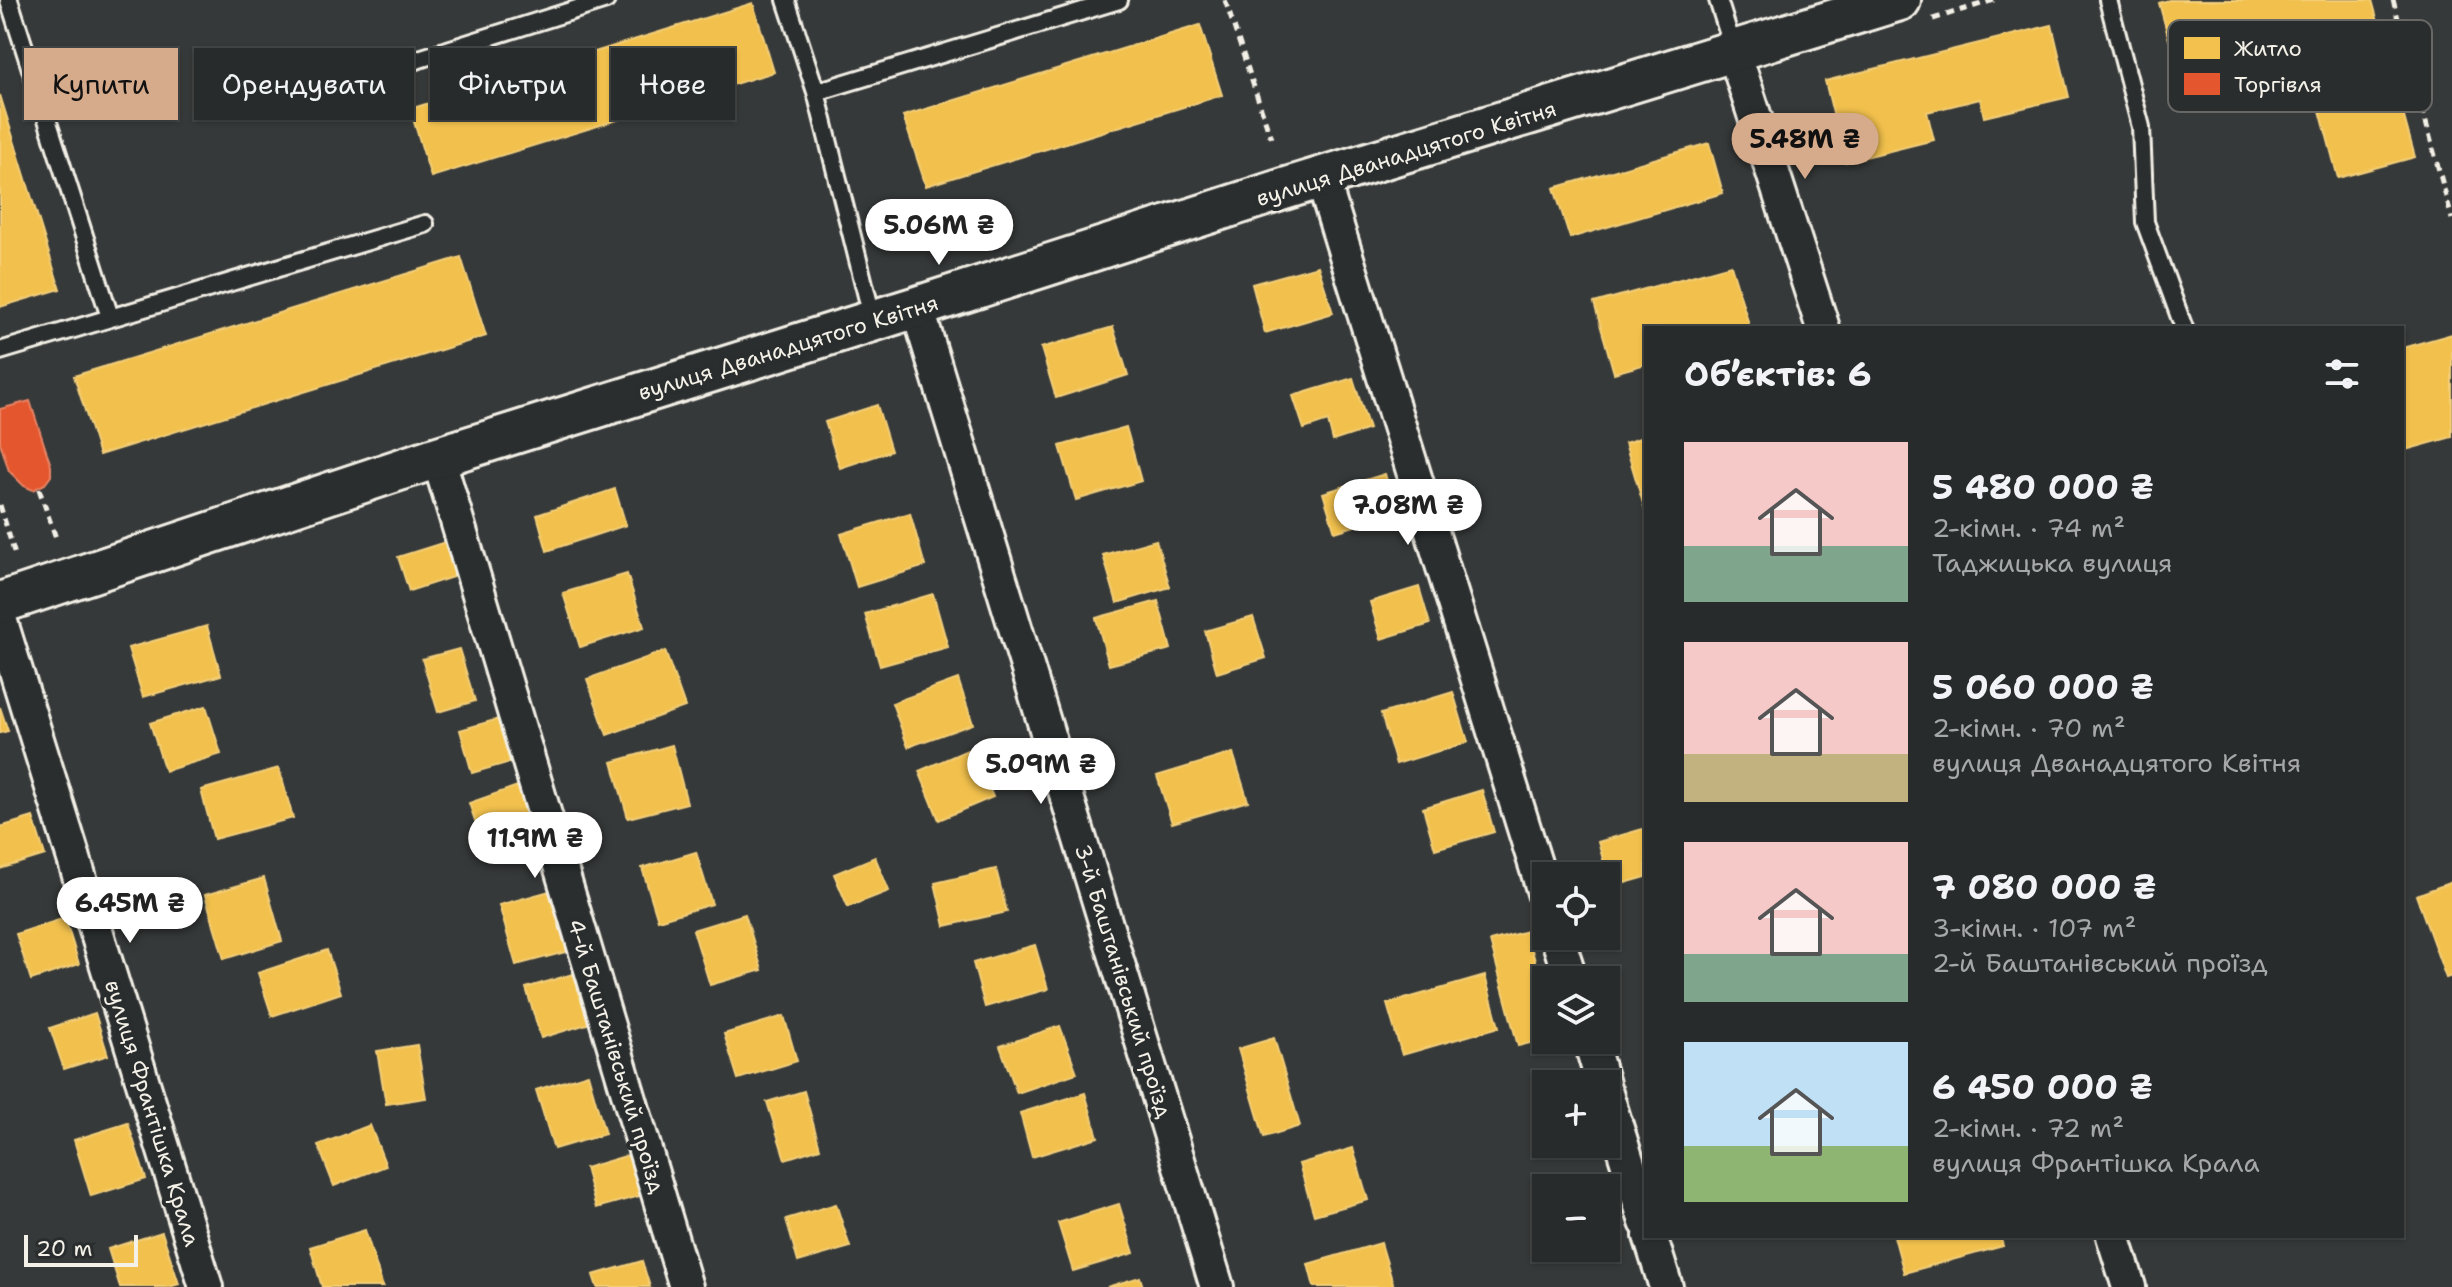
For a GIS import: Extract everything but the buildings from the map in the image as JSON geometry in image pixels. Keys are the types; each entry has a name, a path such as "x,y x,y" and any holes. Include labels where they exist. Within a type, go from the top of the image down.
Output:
{"street":[{"name":"вулиця Дванадцятого Квітня","path":"0,603 438,457 1322,178 1900,0"},
{"path":"1734,52 1822,326"},
{"path":"1322,178 1535,862"},
{"name":"3-й Баштанівський проїзд","path":"917,307 1217,1287"},
{"name":"4-й Баштанівський проїзд","path":"438,457 686,1287"},
{"name":"вулиця Франтішка Крала","path":"0,619 206,1287"},
{"path":"1620,1138 1644,1216"},
{"path":"1651,1238 1666,1287"},
{"path":"2114,1238 2129,1287"}],"lane":[{"path":"9,0 110,317"},
{"path":"414,61 606,0"},
{"path":"786,0 816,92 873,320"},
{"path":"816,92 1119,0"},
{"path":"1718,0 1734,52"},
{"path":"2108,0 2141,127 2145,222 2183,326"},
{"path":"0,351 425,224"}],"path":[{"path":"1225,0 1271,138"},
{"path":"2393,0 2398,20"},
{"path":"2423,112 2452,219"},
{"path":"39,489 57,541"},
{"path":"0,505 15,555"}]}
